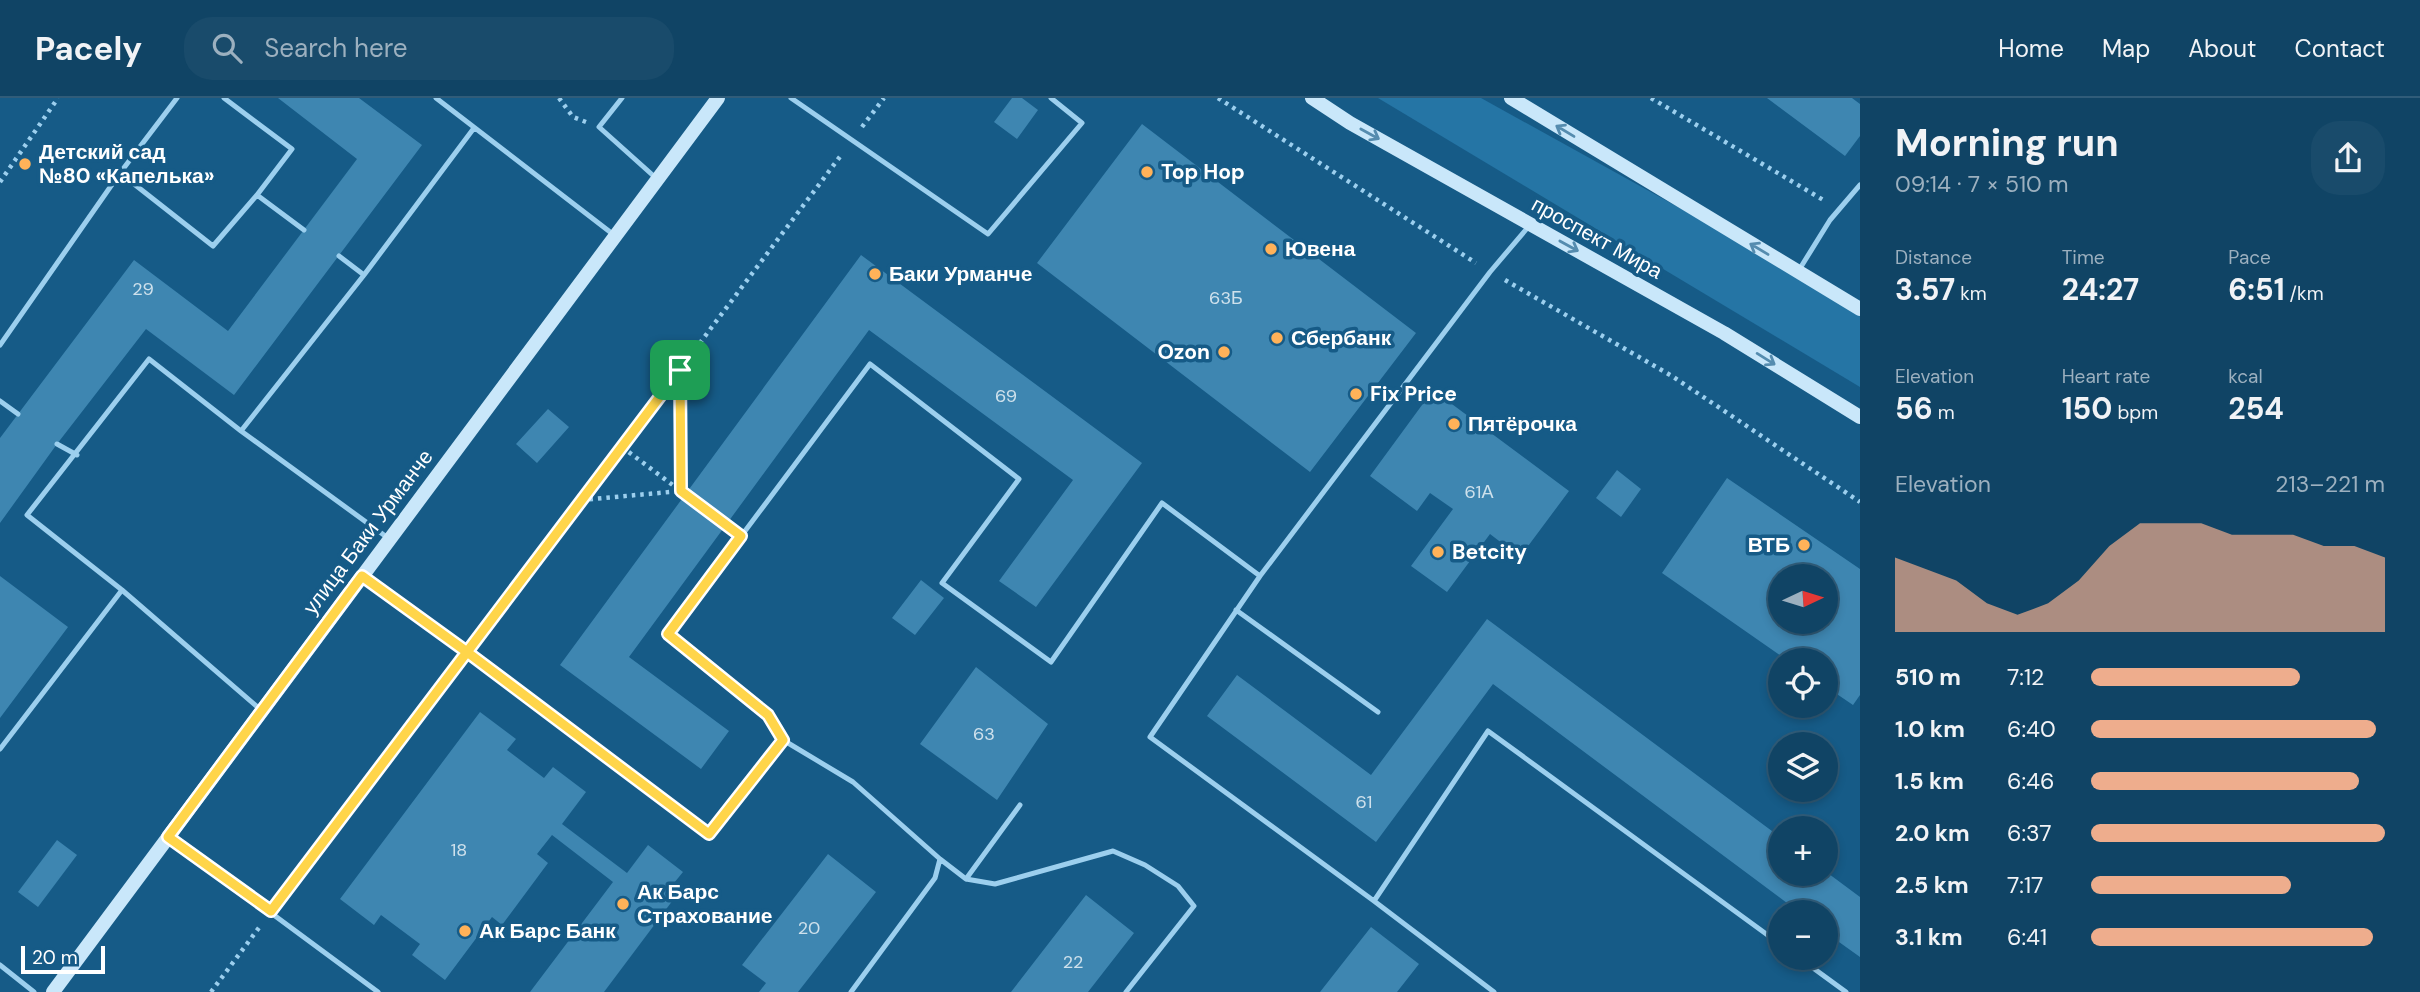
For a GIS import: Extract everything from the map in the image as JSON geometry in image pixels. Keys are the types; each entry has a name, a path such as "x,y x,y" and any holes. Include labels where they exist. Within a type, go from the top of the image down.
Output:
{"street":[{"name":"улица Баки Урманче","path":"53,992 718,98"},
{"name":"проспект Мира","path":"1312,98 1350,123 1724,333 1860,417"},
{"path":"1511,98 1860,309"}],"lane":[{"path":"0,345 120,173 177,98"},
{"path":"120,173 214,246 292,149 224,98"},
{"path":"436,98 615,236"},
{"path":"622,98 599,127 657,179"},
{"path":"791,98 988,234 1082,122 1052,98"},
{"path":"241,431 364,275 474,128"},
{"path":"1797,273 1830,220 1860,185"},
{"path":"257,195 304,230"},
{"path":"1494,992 1150,737 1260,576 1490,272 1531,224"},
{"path":"339,256 364,275"},
{"path":"262,711 122,590 27,515 77,455 149,359 241,431 390,539"},
{"path":"1126,992 1194,906 1178,886 1145,865 1113,851 995,884 966,879 853,782 783,740 768,715 668,634 870,364 1019,480 942,583 1051,662 1162,503 1260,576"},
{"path":"0,401 18,414"},
{"path":"57,444 77,455"},
{"path":"362,576 709,834 783,740"},
{"path":"0,749 122,590"},
{"path":"1236,610 1378,712"},
{"path":"1374,901 1488,731 1768,935"},
{"path":"966,879 1020,805"},
{"path":"168,837 378,992"},
{"path":"851,992 935,878 940,859"},
{"path":"0,965 34,992"},
{"path":"1816,970 1846,992"},
{"path":"1480,992 1485,985"}],"path":[{"path":"0,181 58,98"},
{"path":"559,98 573,117 599,127"},
{"path":"211,992 884,98"},
{"path":"1218,98 1490,272 1672,376 1860,502"},
{"path":"1651,98 1840,209"},
{"path":"680,370 681,491"},
{"path":"622,447 741,536"},
{"path":"581,500 681,491"}],"shaded area":[{"path":"1378,98 1481,98 1797,273 1860,312 1860,387"}],"building":[{"path":"278,98 359,98 422,145 234,395 146,329 0,523 0,438 134,260 228,331 357,159"},
{"path":"1012,98 1022,98 1038,110 1017,139 994,122"},
{"path":"1767,98 1852,98 1860,104 1860,136 1845,156"},
{"path":"1142,124 1416,333 1310,472 1037,263"},
{"path":"861,255 1142,463 1036,607 999,581 1073,480 869,330 629,657 729,731 701,769 560,665"},
{"path":"1433,390 1569,491 1520,557 1490,534 1447,592 1411,566 1453,509 1430,493 1417,511 1370,476"},
{"path":"548,409 569,427 537,463 516,444"},
{"path":"1617,470 1641,489 1621,517 1596,498"},
{"path":"1727,478 1860,569 1860,695 1853,705 1838,695 1838,648 1770,648 1662,573"},
{"path":"0,576 68,627 0,718"},
{"path":"921,580 944,598 915,635 892,618"},
{"path":"1487,619 1768,828 1768,886 1838,886 1838,881 1860,897 1860,957 1838,941 1838,900 1783,900 1493,684 1376,842 1207,716 1237,675 1371,775"},
{"path":"976,667 1048,724 997,800 920,744"},
{"path":"480,712 516,739 507,750 544,778 553,767 586,792 562,824 627,873 648,845 683,872 665,894 673,900 604,992 530,992 613,882 552,835 537,854 548,863 502,925 492,917 445,980 412,955 420,944 381,915 374,925 340,899"},
{"path":"57,840 77,855 38,907 18,892"},
{"path":"828,854 876,892 798,992 759,992 766,983 742,965"},
{"path":"1086,895 1134,933 1088,992 1011,992"},
{"path":"1371,927 1419,964 1397,992 1320,992"}],"place":[{"name":"Детский сад №80 «Капелька»","path":"25,164"},
{"name":"Top Hop","path":"1147,172"},
{"name":"Ювена","path":"1271,249"},
{"name":"Баки Урманче","path":"875,274"},
{"name":"Сбербанк","path":"1277,338"},
{"name":"Ozon","path":"1224,352"},
{"name":"Fix Price","path":"1356,394"},
{"name":"Пятёрочка","path":"1454,424"},
{"name":"ВТБ","path":"1804,545"},
{"name":"Betcity","path":"1438,552"},
{"name":"Ак Барс Страхование","path":"623,904"},
{"name":"Ак Барс Банк","path":"465,931"}],"route":[{"path":"680,370 467,652 362,576 168,837 271,911 467,652 709,834 783,740 768,715 668,634 741,536 681,491 680,370"}]}
